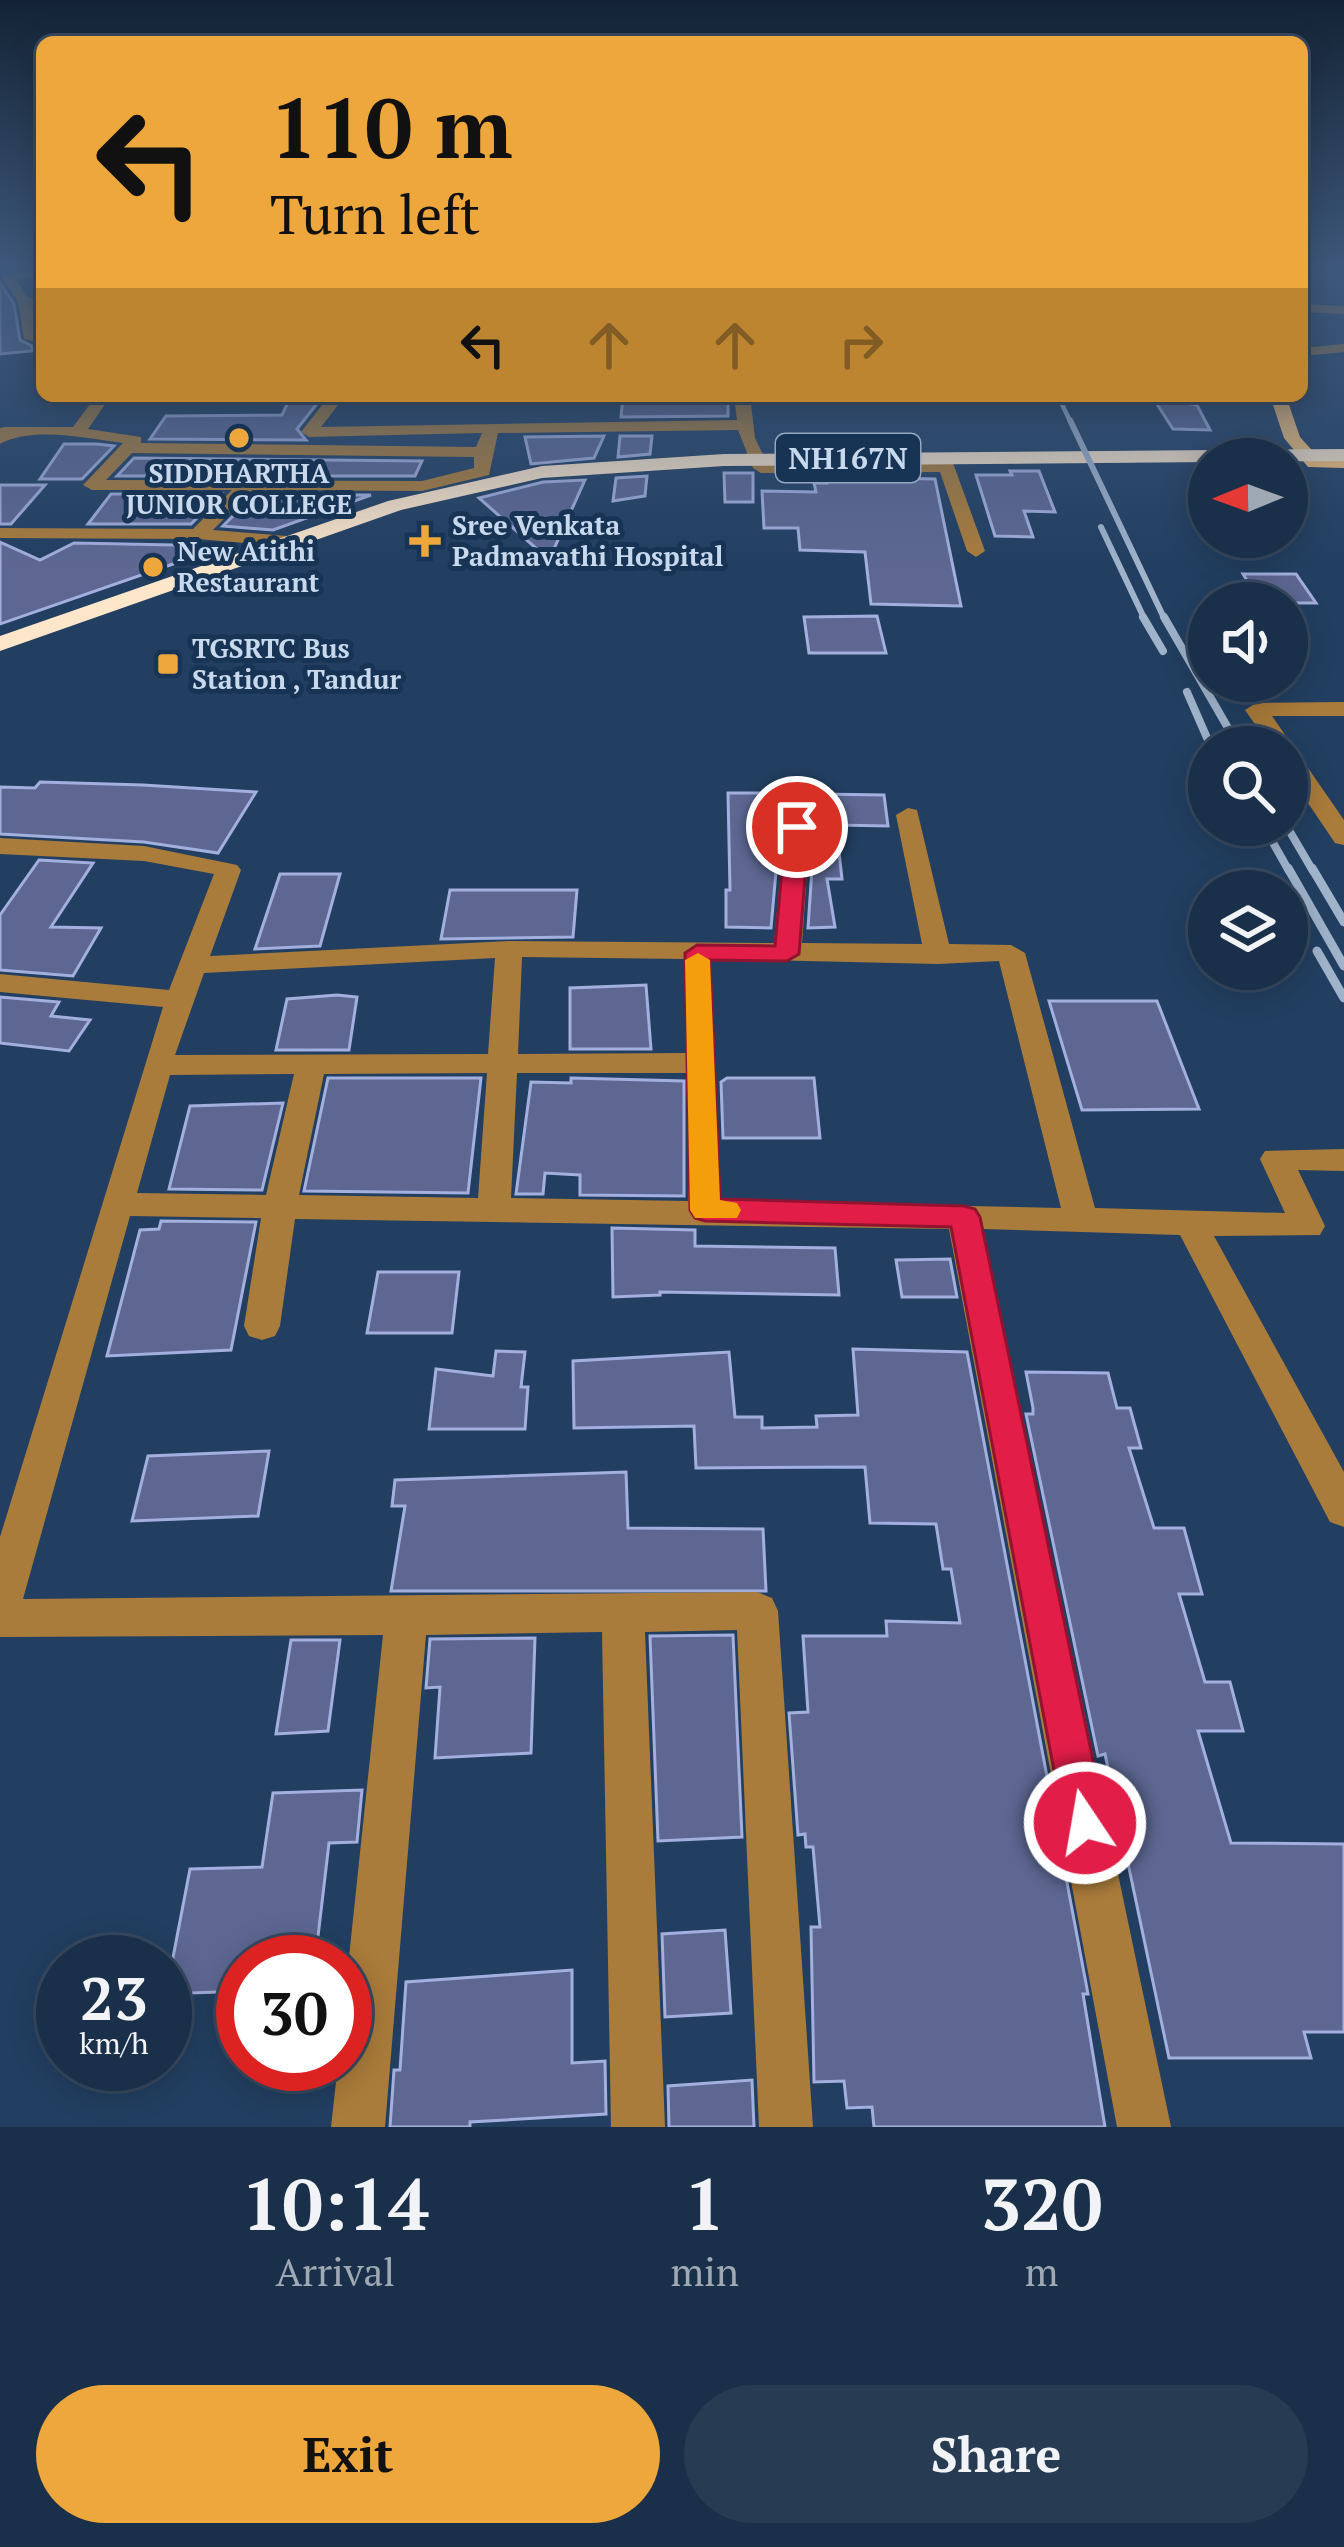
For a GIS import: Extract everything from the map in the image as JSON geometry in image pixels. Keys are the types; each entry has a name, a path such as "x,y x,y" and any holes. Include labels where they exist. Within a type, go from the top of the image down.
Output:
{"highway":[{"name":"NH167N","path":"0,644 359,517 498,478 628,463 1344,455"}],"main road":[{"path":"1280,402 1293,438"},
{"path":"1308,449 1344,455"},
{"path":"1308,457 1314,463 1344,455"}],"street":[{"path":"77,432 100,402"},
{"path":"208,414 216,402"},
{"path":"333,402 309,432 744,424"},
{"path":"742,402 744,424 761,467 947,467 976,550"},
{"path":"0,439 5,432 77,432 135,440 92,485 422,486 482,471 482,452 492,428"},
{"path":"188,448 199,431"},
{"path":"128,448 482,452"},
{"path":"198,534 247,484"},
{"path":"3,534 198,534 293,541"},
{"path":"1267,726 1256,710 1344,709"},
{"path":"787,954 801,784"},
{"path":"1308,786 1344,838"},
{"path":"908,815 938,956"},
{"path":"0,845 145,854 197,860 228,870 158,1065 0,1607"},
{"path":"192,965 509,949 1011,953 1081,1220"},
{"path":"494,1211 509,949"},
{"path":"697,953 705,1210"},
{"path":"0,983 179,1000"},
{"path":"158,1065 704,1063"},
{"path":"262,1326 280,1206 310,1064"},
{"path":"116,1204 705,1210 1309,1226 1276,1159 1344,1160"},
{"path":"964,1217 1144,2127"},
{"path":"1190,1220 1344,1510"},
{"path":"0,1618 757,1611 786,2127"},
{"path":"622,1613 638,2127"},
{"path":"358,2127 406,1616"}],"building":[{"path":"288,402 318,402 297,429 306,440 150,439 166,416 282,415"},
{"path":"622,402 728,402 728,416 621,417"},
{"path":"1156,402 1197,405 1210,430 1173,429"},
{"path":"604,436 594,458 531,464 525,437"},
{"path":"620,436 652,436 650,454 618,457"},
{"path":"64,444 114,446 82,479 40,479"},
{"path":"134,458 422,461 415,476 117,476"},
{"path":"1010,471 1039,471 1055,512 1024,511 1033,537 995,536 976,475 1012,475"},
{"path":"724,473 753,473 753,502 725,502"},
{"path":"647,476 645,496 613,501 616,478"},
{"path":"826,477 935,479 961,606 871,604 865,552 800,550 798,528 764,528 762,491 816,492 814,483 827,483"},
{"path":"585,480 553,551 538,550 479,498 543,482"},
{"path":"0,485 45,485 11,524 0,524"},
{"path":"111,494 221,494 191,524 88,524"},
{"path":"254,495 371,495 273,530 223,526"},
{"path":"0,542 40,560 74,543 225,546 0,624"},
{"path":"1243,574 1296,574 1302,582 1248,582"},
{"path":"877,616 886,653 809,653 804,617"},
{"path":"40,782 256,792 218,853 144,842 0,834 0,787 35,788"},
{"path":"728,793 783,793 771,928 726,927"},
{"path":"817,794 884,795 888,826 836,825 842,879 827,879 835,927 808,928"},
{"path":"39,860 93,863 51,927 101,928 73,976 0,970 0,915"},
{"path":"280,874 340,874 320,946 255,949"},
{"path":"450,890 577,890 573,937 441,939"},
{"path":"646,985 651,1049 570,1049 570,988"},
{"path":"0,997 59,1002 51,1016 90,1020 69,1051 0,1043"},
{"path":"357,997 349,1050 276,1050 287,999"},
{"path":"1049,1001 1157,1001 1199,1109 1082,1110"},
{"path":"328,1078 481,1078 468,1193 304,1191"},
{"path":"571,1078 684,1081 684,1196 580,1195 580,1175 545,1173 543,1194 516,1194 531,1082 571,1083"},
{"path":"727,1078 814,1078 820,1138 723,1138 721,1082"},
{"path":"283,1103 262,1190 169,1189 190,1106"},
{"path":"161,1221 256,1222 231,1350 107,1356 140,1230 159,1229"},
{"path":"612,1228 695,1230 695,1246 835,1248 839,1295 660,1292 613,1297"},
{"path":"950,1259 957,1297 902,1297 896,1260"},
{"path":"378,1272 459,1272 452,1333 367,1333"},
{"path":"853,1349 967,1352 1088,1994 1083,1994 1105,2127 874,2127 872,2107 847,2108 844,2081 814,2082 811,1927 820,1927 813,1847 806,1847 805,1834 798,1835 789,1713 808,1712 803,1636 887,1636 886,1621 960,1623 951,1569 943,1569 936,1524 870,1523 865,1467 696,1468 694,1426 574,1428 573,1361 729,1352 735,1417 762,1417 762,1428 817,1427 816,1416 858,1415"},
{"path":"496,1351 525,1352 521,1387 528,1387 525,1429 429,1429 436,1369 493,1376"},
{"path":"1026,1372 1108,1373 1117,1408 1130,1408 1141,1448 1129,1448 1154,1528 1184,1528 1202,1594 1179,1594 1205,1682 1230,1682 1243,1731 1198,1731 1231,1843 1344,1844 1344,2032 1304,2032 1311,2058 1169,2058 1105,1754 1098,1756 1026,1414 1033,1414 1033,1408"},
{"path":"269,1451 258,1516 132,1521 148,1456"},
{"path":"626,1472 628,1528 763,1529 766,1591 391,1591 405,1506 392,1506 395,1480"},
{"path":"733,1635 742,1837 658,1841 650,1636"},
{"path":"535,1638 531,1753 435,1758 440,1687 426,1688 430,1639"},
{"path":"291,1640 340,1640 328,1731 276,1734"},
{"path":"362,1790 357,1842 329,1843 318,1935 216,1935 216,1992 192,1993 192,1935 177,1935 190,1869 262,1867 273,1793"},
{"path":"725,1930 731,2013 665,2017 662,1934"},
{"path":"572,1970 572,2063 605,2061 606,2114 470,2122 470,2127 390,2127 394,2070 400,2070 406,1982"},
{"path":"752,2080 754,2127 669,2127 668,2086"}],"railway":[{"path":"1061,402 1071,423"},
{"path":"1070,420 1165,620"},
{"path":"1101,527 1145,620"},
{"path":"1143,617 1163,651"},
{"path":"1164,617 1227,726"},
{"path":"1187,692 1202,726"},
{"path":"1275,846 1288,870"},
{"path":"1298,846 1313,871"},
{"path":"1288,868 1344,966"},
{"path":"1312,868 1344,922"},
{"path":"1317,951 1344,998"}],"slow traffic":[{"path":"698,960 705,1210 726,1210"}],"place":[{"name":"SIDDHARTHA JUNIOR COLLEGE","path":"239,438"},
{"name":"Sree Venkata Padmavathi Hospital","path":"425,541"},
{"name":"New Atithi Restaurant","path":"153,567"},
{"name":"TGSRTC Bus Station , Tandur","path":"168,664"}],"route":[{"path":"797,827 787,954 697,953 705,1210 964,1217 1085,1823"}]}
